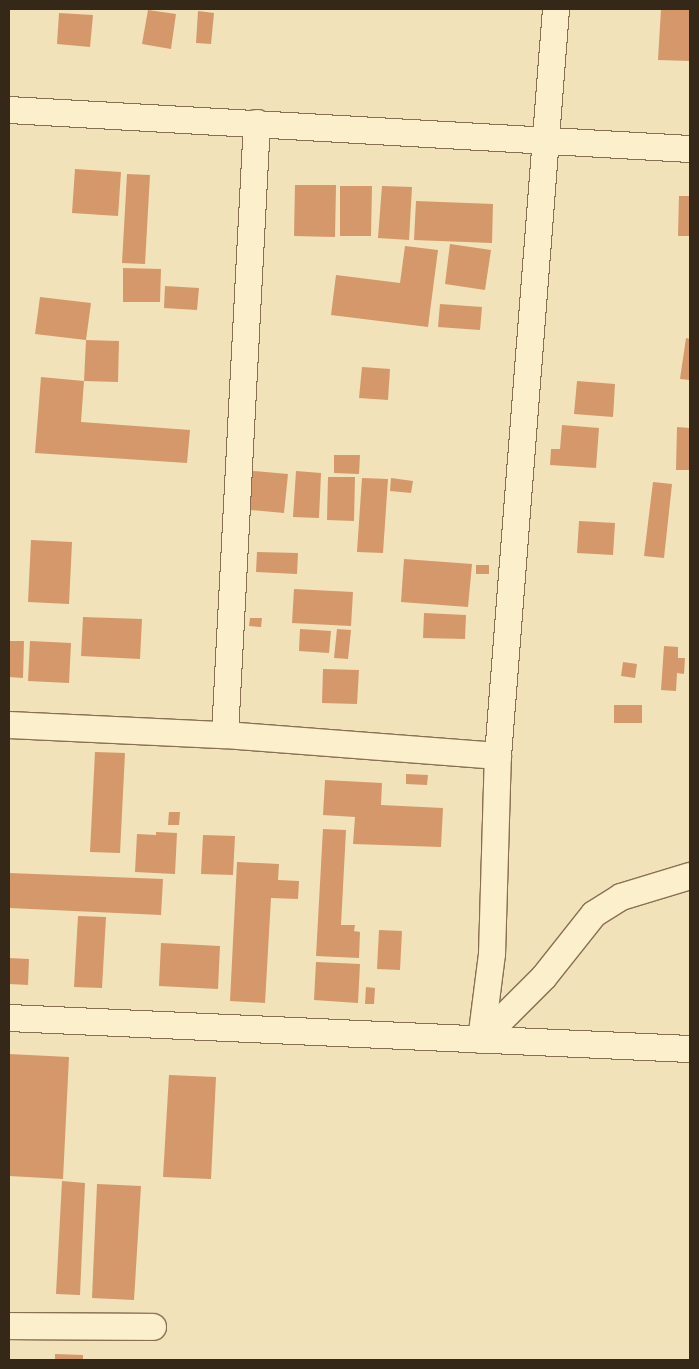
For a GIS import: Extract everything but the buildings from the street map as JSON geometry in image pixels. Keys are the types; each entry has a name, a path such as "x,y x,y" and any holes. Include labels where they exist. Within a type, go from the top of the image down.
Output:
{"street":[{"path":"481,1040 492,954 498,756 543,140 556,9"},
{"path":"9,110 690,149"},
{"path":"225,735 257,123"},
{"path":"9,725 225,735 498,756"},
{"path":"481,1040 544,977 594,914 621,898 690,876"},
{"path":"9,1018 690,1049"},
{"path":"9,1326 153,1327"}]}
